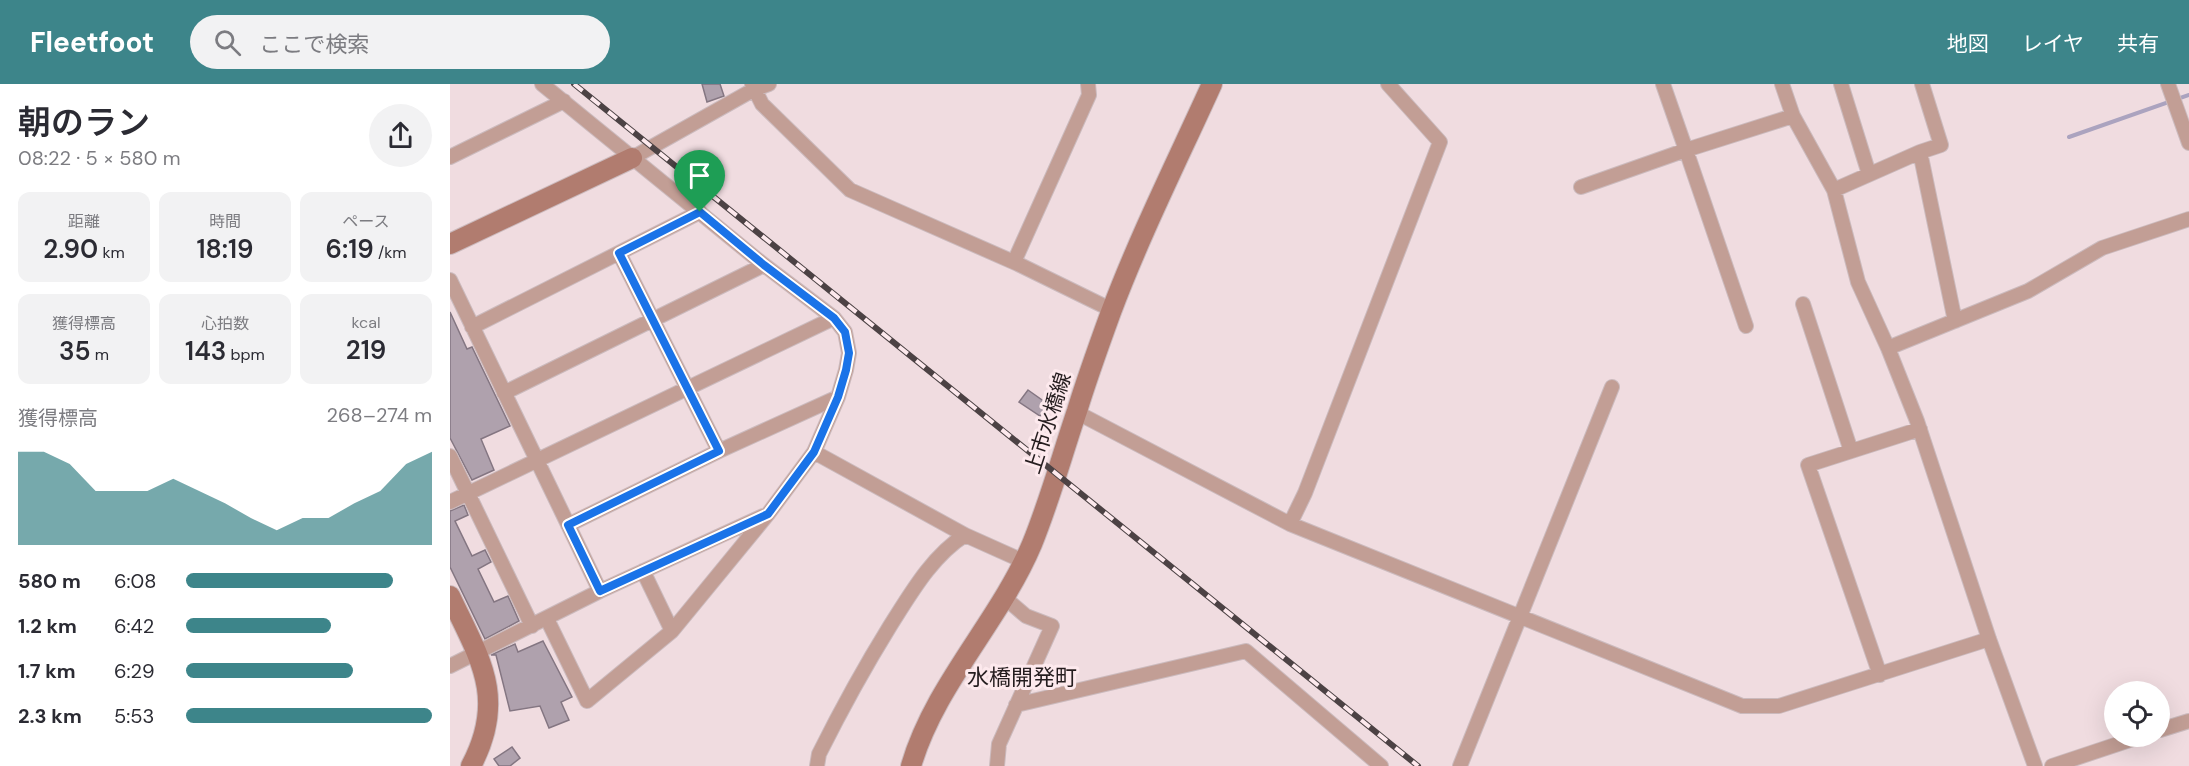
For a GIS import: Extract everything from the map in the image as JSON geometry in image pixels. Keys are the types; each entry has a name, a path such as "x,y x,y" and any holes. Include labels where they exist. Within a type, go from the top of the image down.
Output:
{"main road":[{"name":"上市水橋線","path":"911,766 919,738 939,700 1005,598 1023,561 1060,467 1076,412 1112,310 1212,84"},
{"path":"450,244 632,158"},
{"path":"450,596 478,654 488,685 489,719 480,749 471,766"}],"street":[{"path":"542,84 764,265 834,318 845,332 849,353 838,397 814,452 768,514 672,631 587,701 547,619"},
{"path":"632,158 753,87 769,84"},
{"path":"1014,262 1089,94 1088,84"},
{"path":"1290,524 1309,482 1440,142 1388,84"},
{"path":"1663,84 1746,326"},
{"path":"1782,84 1793,116 1834,190 1858,282 1888,348 1920,429 1989,639 2036,766"},
{"path":"1841,84 1869,174"},
{"path":"1834,190 1941,145 1922,84"},
{"path":"2168,84 2189,143"},
{"path":"753,87 762,104 850,190 1014,262 1112,310"},
{"path":"450,157 564,101"},
{"path":"1581,187 1793,116"},
{"path":"1920,152 1954,321"},
{"path":"472,327 700,212"},
{"path":"1888,348 2028,291 2102,248 2189,219"},
{"path":"619,253 719,451"},
{"path":"504,393 764,265"},
{"path":"450,280 457,312 472,327 600,591"},
{"path":"1803,304 1851,451"},
{"path":"450,502 834,318"},
{"path":"1460,766 1612,387"},
{"path":"568,525 719,451 838,397"},
{"path":"1076,412 1290,524 1742,706 1779,706 1989,639"},
{"path":"1881,675 1808,465 1920,429"},
{"path":"814,452 965,535 1023,561"},
{"path":"450,456 532,626"},
{"path":"450,666 600,591 768,514"},
{"path":"816,766 819,754 853,686 919,580 955,541 965,535"},
{"path":"643,571 672,631"},
{"path":"997,766 999,744 1052,626 1026,616 1005,598"},
{"path":"1016,705 1246,651 1381,766"},
{"path":"2170,727 2189,721"},
{"path":"2052,766 2109,747"}],"building":[{"path":"702,84 720,84 724,96 707,102"},
{"path":"450,312 467,349 472,347 510,426 481,439 494,470 472,480 450,438"},
{"path":"1028,390 1049,405 1040,416 1019,402"},
{"path":"464,505 468,515 455,521 472,556 485,550 491,562 478,569 494,602 508,596 519,621 485,639 450,567 450,511"},
{"path":"543,641 572,697 561,702 569,720 549,728 540,706 510,711 496,655 491,655 515,644 518,652"},
{"path":"512,747 520,758 510,766 499,766 494,759"}],"waterway":[{"path":"2069,137 2189,95"}],"railway":[{"path":"574,84 1418,766"}],"district":[{"name":"水橋開発町","path":"1022,677"}],"route":[{"path":"700,212 764,265 834,318 845,332 849,353 846,370 838,397 814,452 768,514 600,591 568,525 719,451 619,253 700,212"}]}
